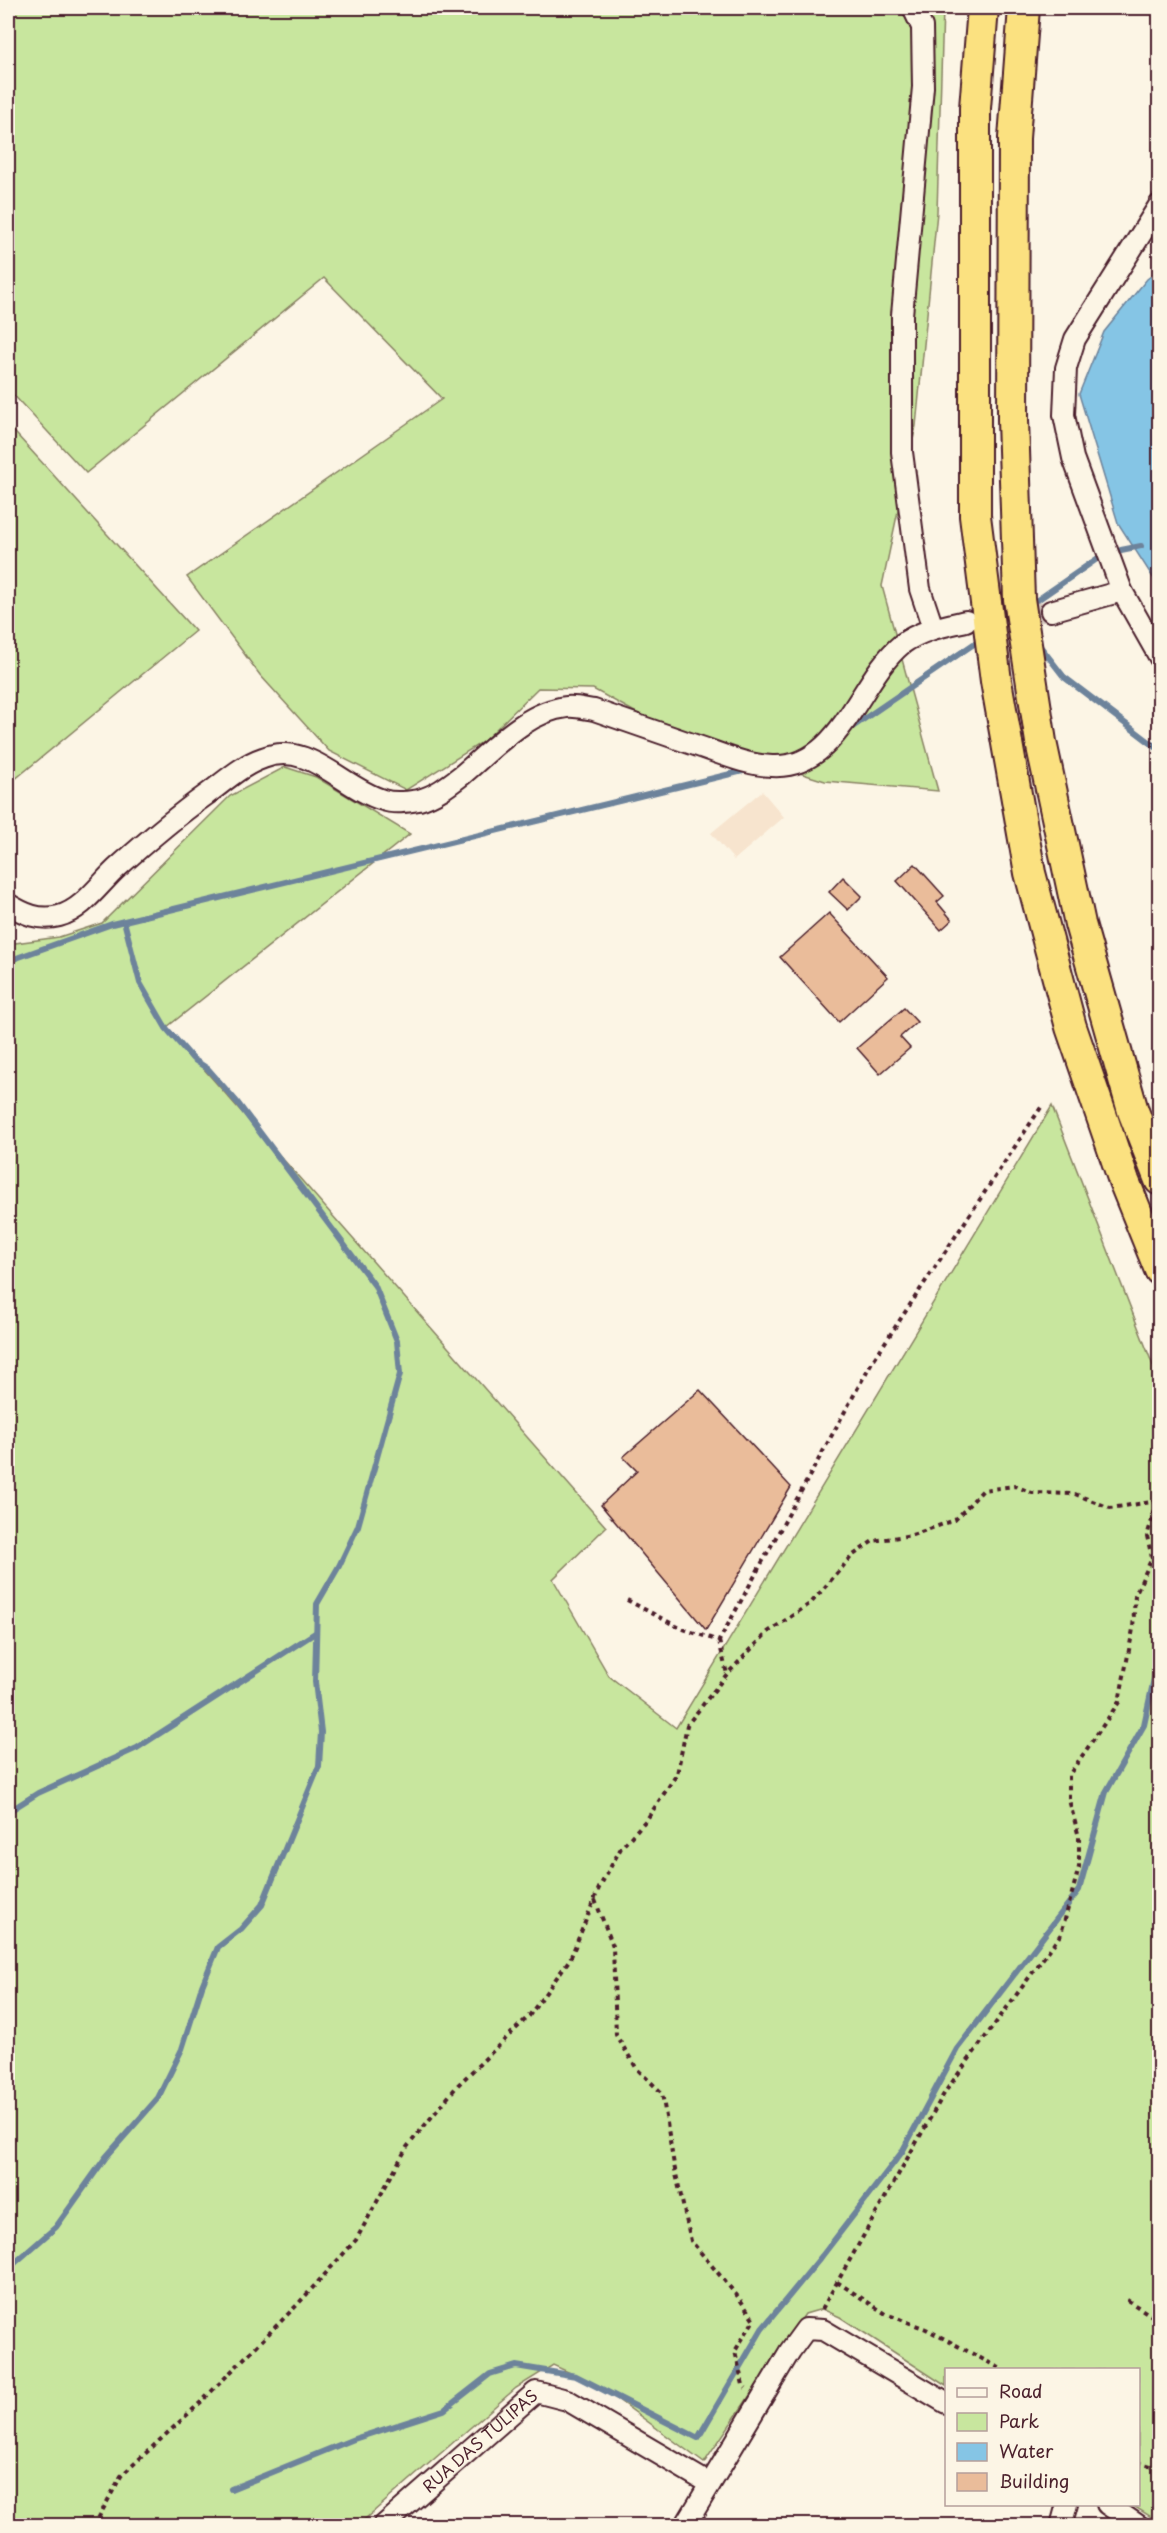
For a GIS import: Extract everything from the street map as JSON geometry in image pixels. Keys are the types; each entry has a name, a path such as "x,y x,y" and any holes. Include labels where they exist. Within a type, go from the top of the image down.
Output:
{"highway":[{"path":"983,8 975,108 975,516 996,681 1030,873 1071,1027 1124,1181 1160,1270"},
{"path":"1024,8 1014,138 1013,420 1019,598 1041,742 1080,924 1133,1111 1160,1180"}],"street":[{"path":"913,8 922,27 923,87 902,315 902,452 920,589 933,628"},
{"path":"1160,204 1075,339 1066,368 1064,390 1064,416 1073,458 1122,591 1160,658"},
{"path":"1050,611 1122,591"},
{"path":"8,904 24,914 41,918 70,912 180,813 247,766 262,758 278,754 297,754 366,792 383,800 401,803 433,795 452,783 524,724 538,716 568,707 594,710 756,765 787,766 802,762 825,746 889,657 904,643 933,628 966,621"},
{"path":"686,2526 806,2329 823,2330 945,2402"},
{"name":"RUA DAS TULIPAS","path":"383,2526 536,2392 567,2400 710,2484"},
{"path":"1061,2526 1067,2506"},
{"path":"1109,2506 1139,2526"}],"path":[{"path":"727,1674 718,1641 873,1362 1042,1106"},
{"path":"94,2526 121,2476 201,2402 289,2313 356,2240 407,2147 458,2085 529,2016 570,1959 594,1899 621,1848 647,1819 677,1774 687,1725 727,1674 768,1632 811,1603 852,1556 873,1541 912,1535 955,1520 983,1490 1015,1486 1032,1493 1075,1494 1110,1508 1159,1500 1147,1536 1152,1558 1135,1595 1133,1629 1119,1702 1069,1775 1069,1800 1078,1836 1079,1867 1061,1934 945,2092 822,2309"},
{"path":"627,1600 680,1628 718,1641"},
{"path":"594,1899 613,1946 616,2035 637,2069 662,2093 674,2164 691,2241 739,2298 754,2320 735,2351 743,2385 759,2403"},
{"path":"837,2282 886,2314 926,2329 999,2368"},
{"path":"1127,2300 1160,2321"},
{"path":"1140,2463 1160,2469"}],"shaded area":[{"path":"762,791 784,817 734,860 711,833"}],"green space":[{"path":"8,8 943,8 937,212 916,426 882,586 938,791 825,781 675,734 593,689 538,688 484,741 406,790 329,751 260,675 187,577 442,399 324,278 86,473 8,389"},
{"path":"8,425 195,631 8,785"},
{"path":"285,767 316,777 410,834 167,1027 606,1527 553,1579 609,1676 676,1728 1052,1106 1159,1381 1159,2522 1134,2506 1140,2506 1140,2368 945,2368 945,2385 840,2317 822,2309 805,2314 704,2463 599,2386 553,2365 516,2388 358,2525 8,2526 8,944 59,937 102,923 230,796"}],"water":[{"path":"1159,270 1159,587 1118,523 1079,394 1104,332 1147,279"}],"building":[{"path":"915,864 944,896 937,902 952,920 941,930 897,881"},
{"path":"843,877 862,896 848,910 829,892"},
{"path":"829,913 888,977 839,1022 780,957"},
{"path":"904,1008 917,1022 900,1037 910,1048 880,1074 857,1048"},
{"path":"700,1390 791,1487 706,1630 601,1505 637,1471 623,1457"}],"waterway":[{"path":"1121,550 1141,546"},
{"path":"1036,601 1104,554"},
{"path":"845,732 981,639"},
{"path":"1040,646 1064,677 1160,750"},
{"path":"8,961 112,924 747,770"},
{"path":"8,2269 56,2227 106,2157 158,2098 182,2049 202,1986 218,1947 241,1929 262,1905 319,1766 321,1732 315,1682 317,1604 358,1526 400,1374 397,1341 375,1286 237,1102 208,1069 193,1059 166,1028 140,983 124,921"},
{"path":"8,1812 38,1793 137,1748 315,1633"},
{"path":"231,2489 354,2439 444,2410 490,2374 516,2366 576,2376 698,2438 762,2329 902,2152 957,2049 1079,1890 1106,1792 1144,1725 1160,1651"}],"tunnel":[{"path":"978,620 1051,611"}]}
